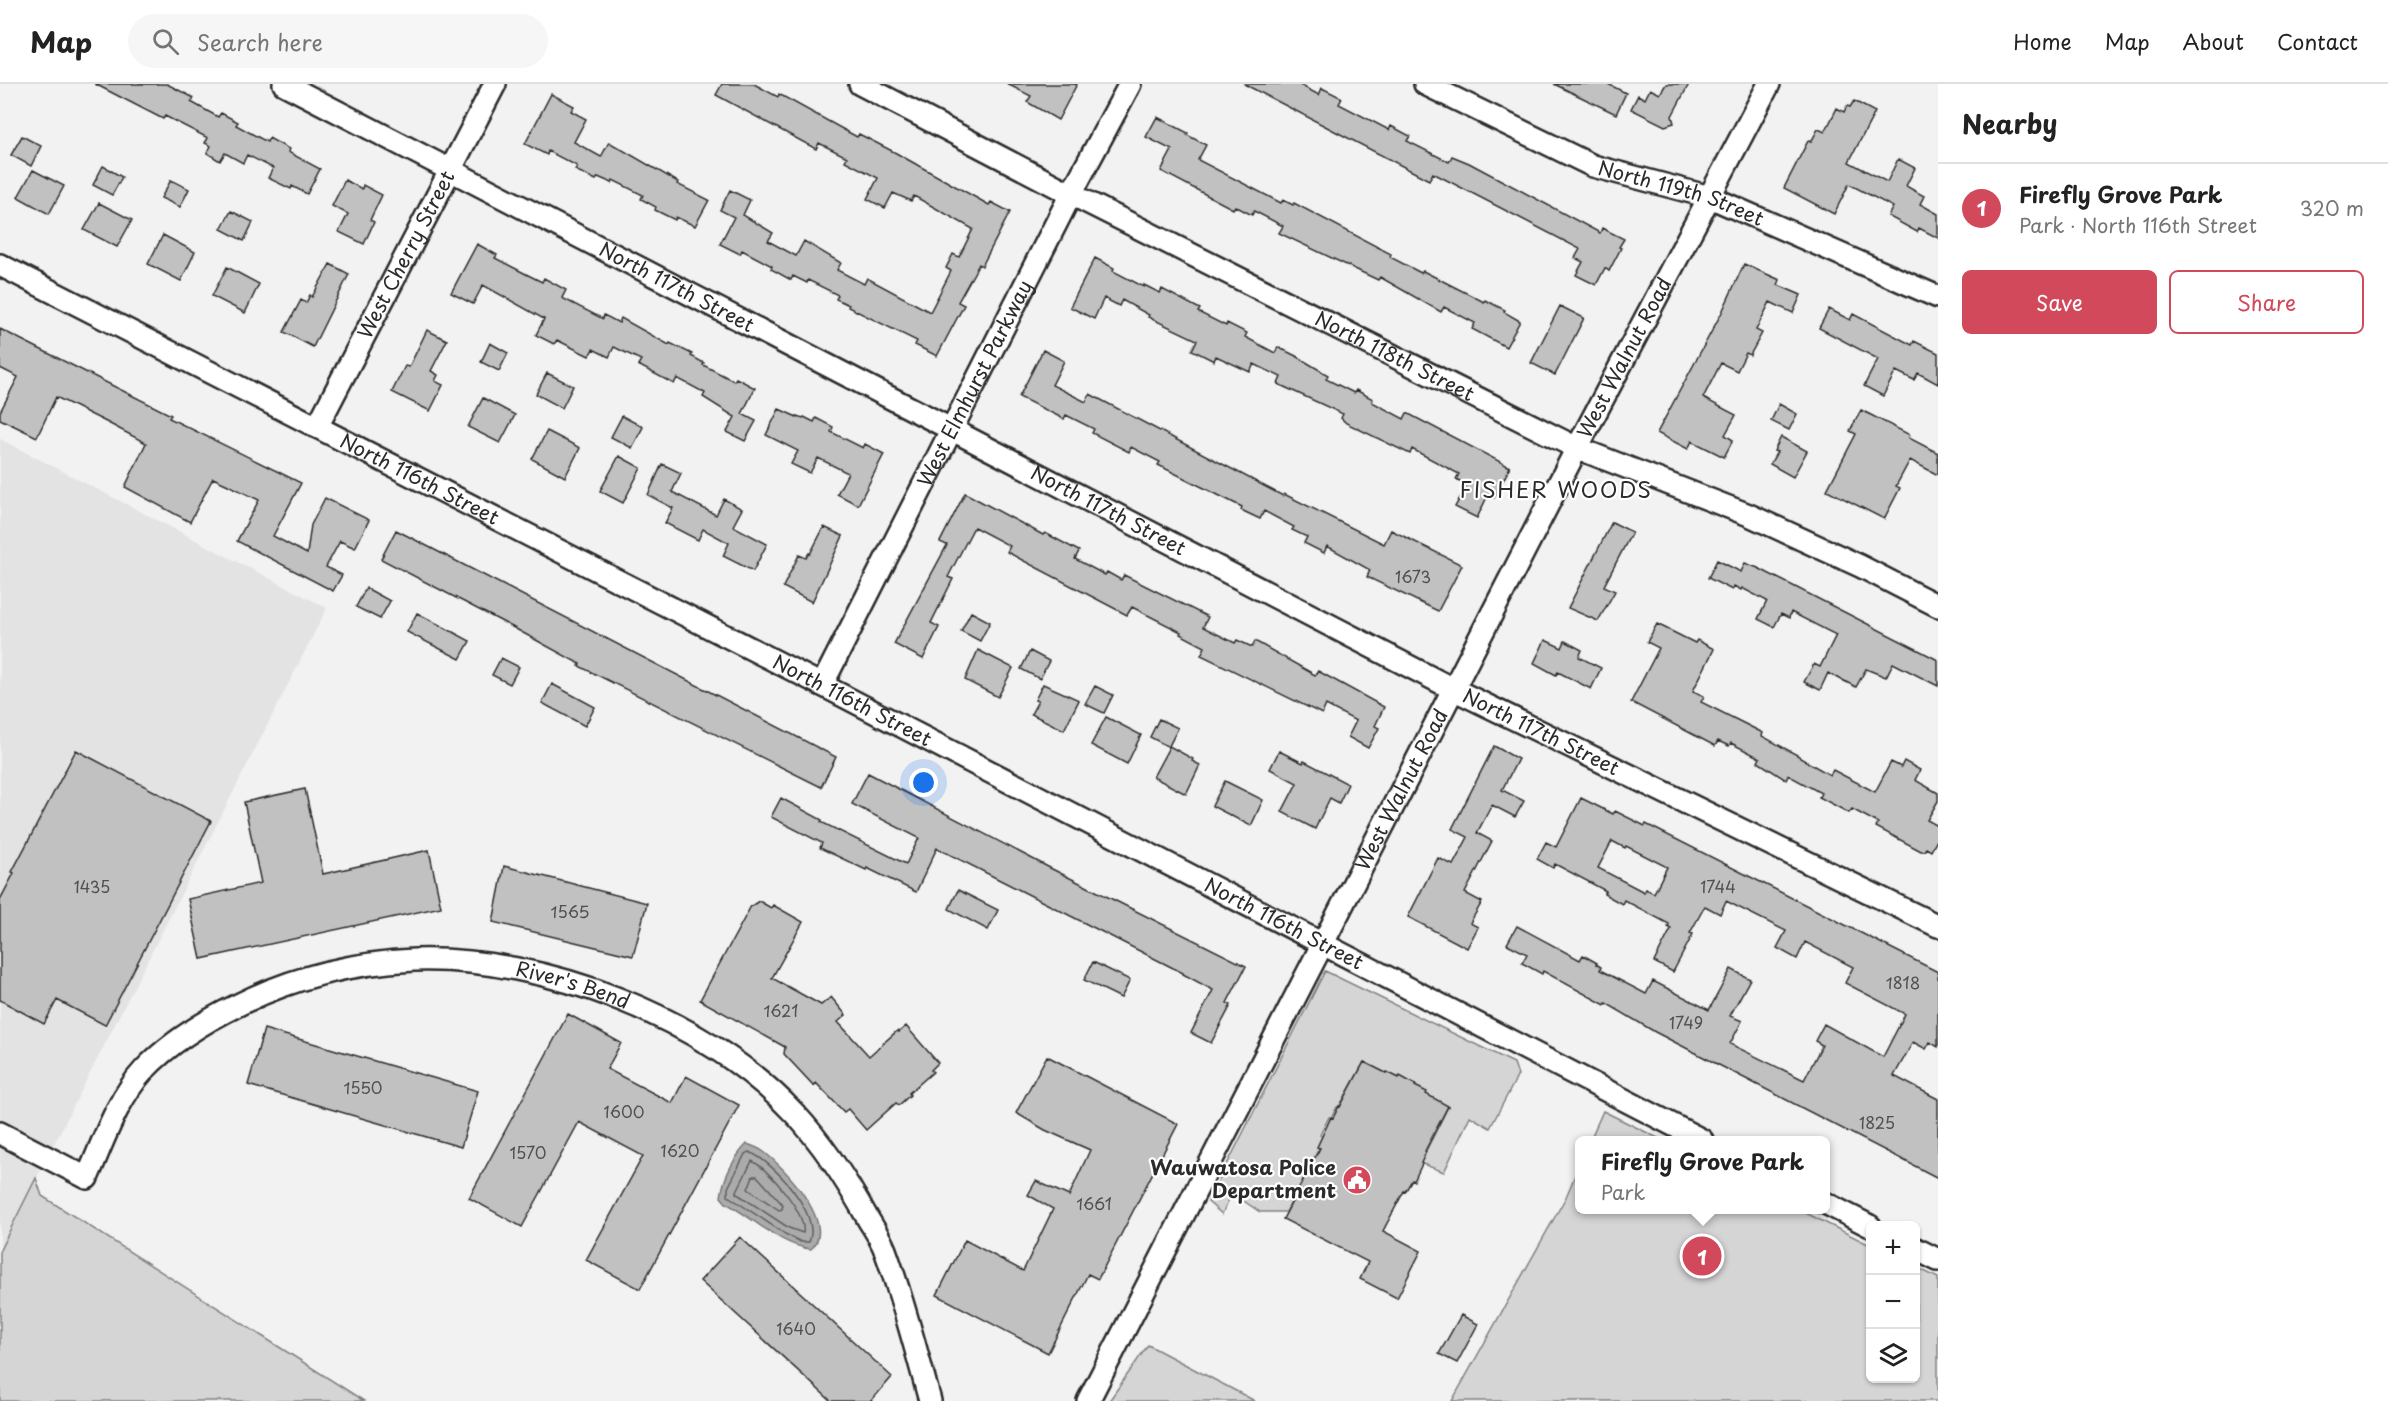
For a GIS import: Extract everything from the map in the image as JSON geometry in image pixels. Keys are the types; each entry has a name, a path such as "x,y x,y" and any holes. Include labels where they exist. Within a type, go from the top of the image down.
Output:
{"street":[{"name":"North 117th Street","path":"284,84 1453,689 1938,926"},
{"name":"West Cherry Street","path":"317,427 495,84"},
{"name":"North 118th Street","path":"860,84 1071,194 1577,448 1749,515 1860,566 1938,606"},
{"name":"West Elmhurst Parkway","path":"822,685 1071,194 1130,84"},
{"name":"North 119th Street","path":"1425,84 1593,166 1710,197 1938,297"},
{"name":"West Walnut Road","path":"1088,1401 1577,448 1769,84"},
{"name":"North 116th Street","path":"0,265 822,685 1694,1136"},
{"name":"River's Bend","path":"0,1133 87,1178 118,1109 142,1072 184,1035 212,1017 292,981 327,972 413,960 484,964 556,979 603,994 680,1028 714,1048 753,1076 794,1112 826,1150 855,1194 884,1247 903,1303 930,1401"},
{"path":"1830,1206 1866,1224"},
{"path":"1920,1251 1938,1260"}],"shaded area":[{"path":"0,439 327,608 0,1250"},
{"path":"1325,971 1514,1063 1518,1075 1490,1128 1470,1116 1444,1172 1420,1163 1448,1107 1428,1097 1401,1077 1387,1075 1364,1062 1339,1107 1331,1118 1329,1117 1320,1135 1323,1137 1319,1148 1286,1212 1260,1212 1232,1193 1222,1214 1208,1202"},
{"path":"1603,1111 1654,1136 1592,1136"},
{"path":"1575,1176 1575,1214 1808,1214 1866,1243 1866,1383 1920,1383 1920,1269 1938,1278 1938,1401 1452,1401 1566,1197"},
{"path":"36,1178 42,1196 364,1401 0,1401 0,1250"},
{"path":"1148,1345 1255,1401 1109,1401"}],"water":[{"path":"747,1144 760,1149 773,1159 805,1197 818,1226 818,1239 811,1249 789,1243 778,1237 726,1203 721,1197 730,1169"}],"building":[{"path":"95,84 167,84 194,98 191,102 218,117 221,113 238,122 236,125 267,142 269,138 289,149 288,152 320,169 307,194 292,186 291,189 268,178 273,168 247,155 243,163 225,153 220,161 207,153 211,146 205,143 208,138 165,116 163,119"},
{"path":"722,84 754,84 778,97 779,94 857,137 859,134 896,153 989,205 991,202 1010,212 982,266 979,264 958,302 964,305 937,356 915,345 917,341 848,307 849,305 836,299 838,295 808,280 807,283 793,276 791,280 771,269 772,266 742,250 740,254 720,244 734,217 720,210 730,190 750,200 743,215 773,233 768,241 796,256 804,241 841,263 837,270 864,284 867,278 930,312 951,271 946,268 953,254 959,257 973,229 914,196 911,201 893,193 885,208 867,199 878,178 845,161 847,157 819,143 816,149 716,95"},
{"path":"1007,84 1077,84 1058,120 1027,102 1031,96"},
{"path":"1244,84 1298,84 1319,95 1322,88 1342,98 1339,104 1389,130 1391,126 1410,136 1407,141 1449,162 1452,156 1469,163 1600,233 1602,228 1624,239 1619,247 1621,248 1609,271 1605,268 1596,285 1576,275 1583,262 1575,258 1580,249 1433,173 1429,180"},
{"path":"1554,84 1608,84 1626,93 1616,114"},
{"path":"1666,84 1689,84 1672,116 1674,123 1665,126 1631,109 1638,95 1645,99 1650,89 1660,94"},
{"path":"551,94 574,106 571,111 586,119 574,142 601,157 609,142 678,182 677,184 709,200 695,226 676,217 675,220 655,210 656,207 641,199 643,195 613,180 612,183 598,177 596,180 575,170 577,166 548,151 547,155 525,144"},
{"path":"1854,101 1875,112 1849,162 1887,182 1898,159 1915,168 1906,186 1924,196 1920,204 1938,214 1938,238 1919,228 1917,232 1888,216 1893,207 1849,184 1834,214 1784,188 1808,141 1811,142 1818,129 1825,132 1837,108 1844,112 1847,106 1850,107"},
{"path":"1157,117 1206,145 1198,160 1281,203 1283,200 1293,205 1294,203 1391,254 1390,257 1421,273 1423,271 1505,310 1504,312 1520,321 1506,347 1472,329 1475,323 1444,307 1441,312 1380,277 1378,280 1279,233 1283,226 1254,211 1252,215 1235,206 1233,209 1161,171 1172,150 1146,137"},
{"path":"22,136 41,146 31,166 11,155"},
{"path":"103,166 122,177 112,195 93,185"},
{"path":"33,170 64,186 49,214 18,197"},
{"path":"171,180 189,189 180,207 161,198"},
{"path":"345,180 362,189 363,185 382,195 370,220 374,222 364,244 339,232 348,214 332,206"},
{"path":"99,203 132,220 117,247 84,230"},
{"path":"231,211 253,222 244,241 221,229"},
{"path":"163,235 195,252 181,281 148,264"},
{"path":"477,244 497,255 495,258 542,282 544,278 566,290 562,298 603,319 604,315 619,323 621,318 669,345 670,343 692,354 691,356 704,363 703,365 734,381 736,378 755,388 742,414 756,421 745,441 727,432 735,417 703,397 705,393 677,378 674,384 638,365 641,360 614,347 609,357 593,349 589,356 557,340 554,344 536,335 544,319 483,285 473,304 451,293"},
{"path":"1095,258 1114,268 1113,271 1144,287 1144,285 1160,293 1162,289 1200,309 1198,312 1226,326 1227,323 1247,333 1245,337 1275,353 1278,347 1296,356 1328,375 1326,379 1354,393 1356,390 1373,399 1372,402 1404,419 1407,413 1510,467 1494,498 1488,495 1477,518 1455,507 1467,485 1456,479 1459,474 1412,449 1410,454 1346,423 1341,418 1343,414 1278,384 1281,377 1254,364 1250,372 1216,356 1214,361 1192,350 1197,340 1148,317 1149,315 1122,300 1119,306 1104,298 1094,319 1070,307"},
{"path":"330,264 349,274 313,347 284,332 301,300 306,303 310,295 312,297"},
{"path":"1744,264 1780,280 1778,285 1801,295 1793,313 1770,302 1756,330 1762,333 1750,355 1746,353 1737,371 1721,363 1703,398 1736,415 1725,435 1733,440 1724,457 1692,441 1688,449 1657,433 1722,312"},
{"path":"227,267 259,284 245,313 212,296"},
{"path":"1560,306 1584,318 1555,375 1531,363"},
{"path":"1829,309 1850,320 1853,314 1912,345 1914,341 1938,353 1938,384 1918,373 1914,380 1896,371 1883,396 1864,386 1878,359 1819,328"},
{"path":"0,329 171,415 169,418 301,483 273,536 307,554 311,525 325,498 369,520 355,548 340,541 326,567 342,575 333,591 237,541 259,500 213,478 190,522 125,487 146,443 56,397 37,437 0,419 0,412 18,377 0,368"},
{"path":"427,330 447,340 431,371 438,375 435,381 443,385 430,411 392,392 405,366 409,367"},
{"path":"490,343 508,353 499,371 481,362"},
{"path":"1043,350 1064,361 1052,385 1086,402 1090,394 1283,496 1284,494 1384,544 1391,530 1462,565 1438,611 1367,577 1370,570 1327,546 1324,553 1304,543 1307,537 1292,530 1294,527 1264,511 1260,519 1241,510 1242,507 1158,465 1160,462 1131,447 1129,452 1092,433 1094,429 1066,415 1064,419 1019,397"},
{"path":"547,373 573,386 562,408 536,394"},
{"path":"483,398 515,415 500,443 468,427"},
{"path":"1779,404 1797,414 1789,430 1771,421"},
{"path":"779,409 814,422 816,418 833,427 831,432 863,448 865,444 884,454 858,505 837,494 848,473 818,458 810,473 791,464 798,451 766,435"},
{"path":"1861,410 1910,435 1909,438 1938,453 1938,475 1910,460 1896,486 1900,488 1884,519 1827,490 1856,434 1850,431"},
{"path":"622,416 643,427 632,448 611,437"},
{"path":"547,431 580,448 565,477 532,459"},
{"path":"1781,437 1807,451 1793,477 1770,464 1777,452 1774,451"},
{"path":"619,456 641,468 623,503 600,491"},
{"path":"662,464 681,473 672,492 716,515 724,499 742,509 733,526 767,544 753,571 723,556 729,543 703,529 698,540 665,523 673,508 648,495"},
{"path":"965,493 1043,535 1045,533 1079,551 1075,559 1105,575 1107,572 1121,580 1124,575 1208,617 1203,627 1235,643 1237,640 1252,647 1255,641 1315,675 1318,671 1384,707 1375,726 1379,728 1368,748 1348,737 1356,721 1326,705 1322,714 1201,655 1205,647 1180,634 1181,632 1132,607 1127,615 1007,552 1010,546 974,527 948,577 953,579 931,623 939,627 923,659 894,644 947,545 940,542"},
{"path":"1612,522 1632,532 1604,586 1615,591 1598,621 1568,608"},
{"path":"824,527 843,536 812,602 783,587 799,555 806,558 810,554"},
{"path":"396,530 836,757 821,787 579,666 580,664 514,628 381,559"},
{"path":"1717,560 1741,572 1745,563 1758,568 1938,660 1938,686 1893,663 1886,677 1866,669 1856,687 1828,673 1820,690 1804,682 1814,664 1820,667 1836,635 1791,612 1789,618 1781,614 1774,627 1758,619 1767,601 1742,588 1741,590 1734,586 1732,590 1708,578"},
{"path":"366,588 390,601 380,619 356,607"},
{"path":"971,612 990,622 980,641 961,631"},
{"path":"417,613 470,641 460,659 407,632"},
{"path":"1657,624 1695,643 1697,640 1714,649 1693,691 1704,696 1701,702 1763,733 1762,736 1830,775 1833,770 1875,792 1891,762 1901,767 1904,761 1920,770 1915,780 1938,793 1938,801 1927,820 1938,826 1938,838 1931,851 1926,848 1921,851 1876,827 1878,823 1852,809 1849,813 1819,797 1821,793 1788,775 1786,780 1758,762 1760,758 1731,743 1729,746 1718,741 1715,746 1631,702 1659,648 1647,642"},
{"path":"1545,640 1562,648 1565,641 1582,650 1579,657 1601,668 1591,689 1534,663"},
{"path":"978,650 1013,668 998,697 965,680"},
{"path":"1030,651 1049,661 1040,679 1021,669"},
{"path":"501,658 519,667 510,684 492,675"},
{"path":"552,684 595,707 585,726 542,703"},
{"path":"1043,684 1079,700 1064,730 1031,714"},
{"path":"1095,686 1113,695 1104,713 1085,704"},
{"path":"1106,717 1141,735 1127,764 1091,745"},
{"path":"1159,719 1178,728 1169,746 1200,765 1186,794 1153,777 1169,747 1150,737"},
{"path":"1494,746 1518,759 1502,790 1524,801 1515,817 1492,805 1477,833 1492,841 1465,893 1482,902 1470,923 1478,927 1467,948 1408,917 1438,858 1453,865 1468,837 1452,829"},
{"path":"76,750 211,821 105,1025 57,1000 44,1024 0,1000 0,900 14,873 12,872"},
{"path":"1279,751 1348,784 1339,803 1330,798 1315,829 1282,812 1297,783 1270,769"},
{"path":"868,773 1048,867 1246,966 1227,1003 1231,1005 1211,1043 1191,1033 1213,990 1183,973 937,848 916,892 820,848 822,843 771,817 781,798 822,820 821,822 906,864 919,838 852,804"},
{"path":"1225,781 1263,800 1251,826 1212,806"},
{"path":"305,789 323,874 429,850 441,907 201,959 188,899 261,883 244,802"},
{"path":"1581,798 1613,814 1615,811 1645,826 1646,824 1938,972 1938,1047 1930,1042 1926,1049 1913,1042 1894,1076 1938,1099 1938,1178 1655,1032 1606,1003 1605,1005 1543,971 1542,974 1522,963 1527,954 1507,944 1517,926 1580,960 1583,955 1597,963 1601,967 1600,970 1646,994 1653,981 1709,1010 1731,969 1750,979 1730,1016 1742,1021 1730,1044 1804,1080 1822,1045 1815,1041 1824,1024 1883,1057 1905,1014 1845,983 1853,967 1805,942 1797,959 1777,948 1786,931 1726,901 1720,914 1705,906 1673,972 1654,962 1671,929 1668,927 1669,924 1624,900 1622,904 1604,894 1606,891 1555,864 1553,868 1537,859 1546,842 1556,847","holes":["1612,841 1625,848 1626,846 1667,867 1654,893 1646,889 1644,892 1598,868"]},
{"path":"504,866 647,903 633,956 493,922"},
{"path":"958,890 998,910 988,930 949,909"},
{"path":"759,901 771,908 773,905 803,922 772,978 821,1005 831,997 846,1015 838,1022 869,1056 906,1026 938,1063 931,1070 933,1072 909,1093 910,1095 899,1105 896,1103 866,1130 848,1109 844,1112 816,1083 814,1086 784,1054 785,1047 700,1000 751,906"},
{"path":"1093,962 1130,980 1121,998 1084,980"},
{"path":"568,1014 621,1043 607,1069 672,1103 686,1076 739,1105 640,1289 586,1260 643,1156 579,1122 522,1227 469,1198"},
{"path":"264,1029 478,1091 461,1147 248,1085"},
{"path":"1047,1056 1178,1124 1098,1279 1088,1274 1048,1353 937,1295 965,1240 1023,1271 1053,1209 1028,1195 1036,1181 1069,1196 1090,1150 1045,1130 1016,1113"},
{"name":"Wauwatosa Police Department","path":"1364,1062 1386,1073 1399,1078 1400,1076 1448,1106 1425,1151 1414,1181 1412,1180 1404,1191 1383,1231 1421,1251 1397,1298 1360,1279 1368,1262 1283,1219 1320,1148 1317,1147 1331,1117 1333,1118 1340,1107"},
{"path":"740,1237 892,1377 871,1401 831,1401 700,1281"},
{"path":"1461,1315 1478,1324 1457,1363 1439,1354"}],"place":[{"name":"Wauwatosa Police Department","path":"1357,1180"},
{"name":"Firefly Grove Park","path":"1702,1256"}],"district":[{"name":"FISHER WOODS","path":"1556,490"}]}
